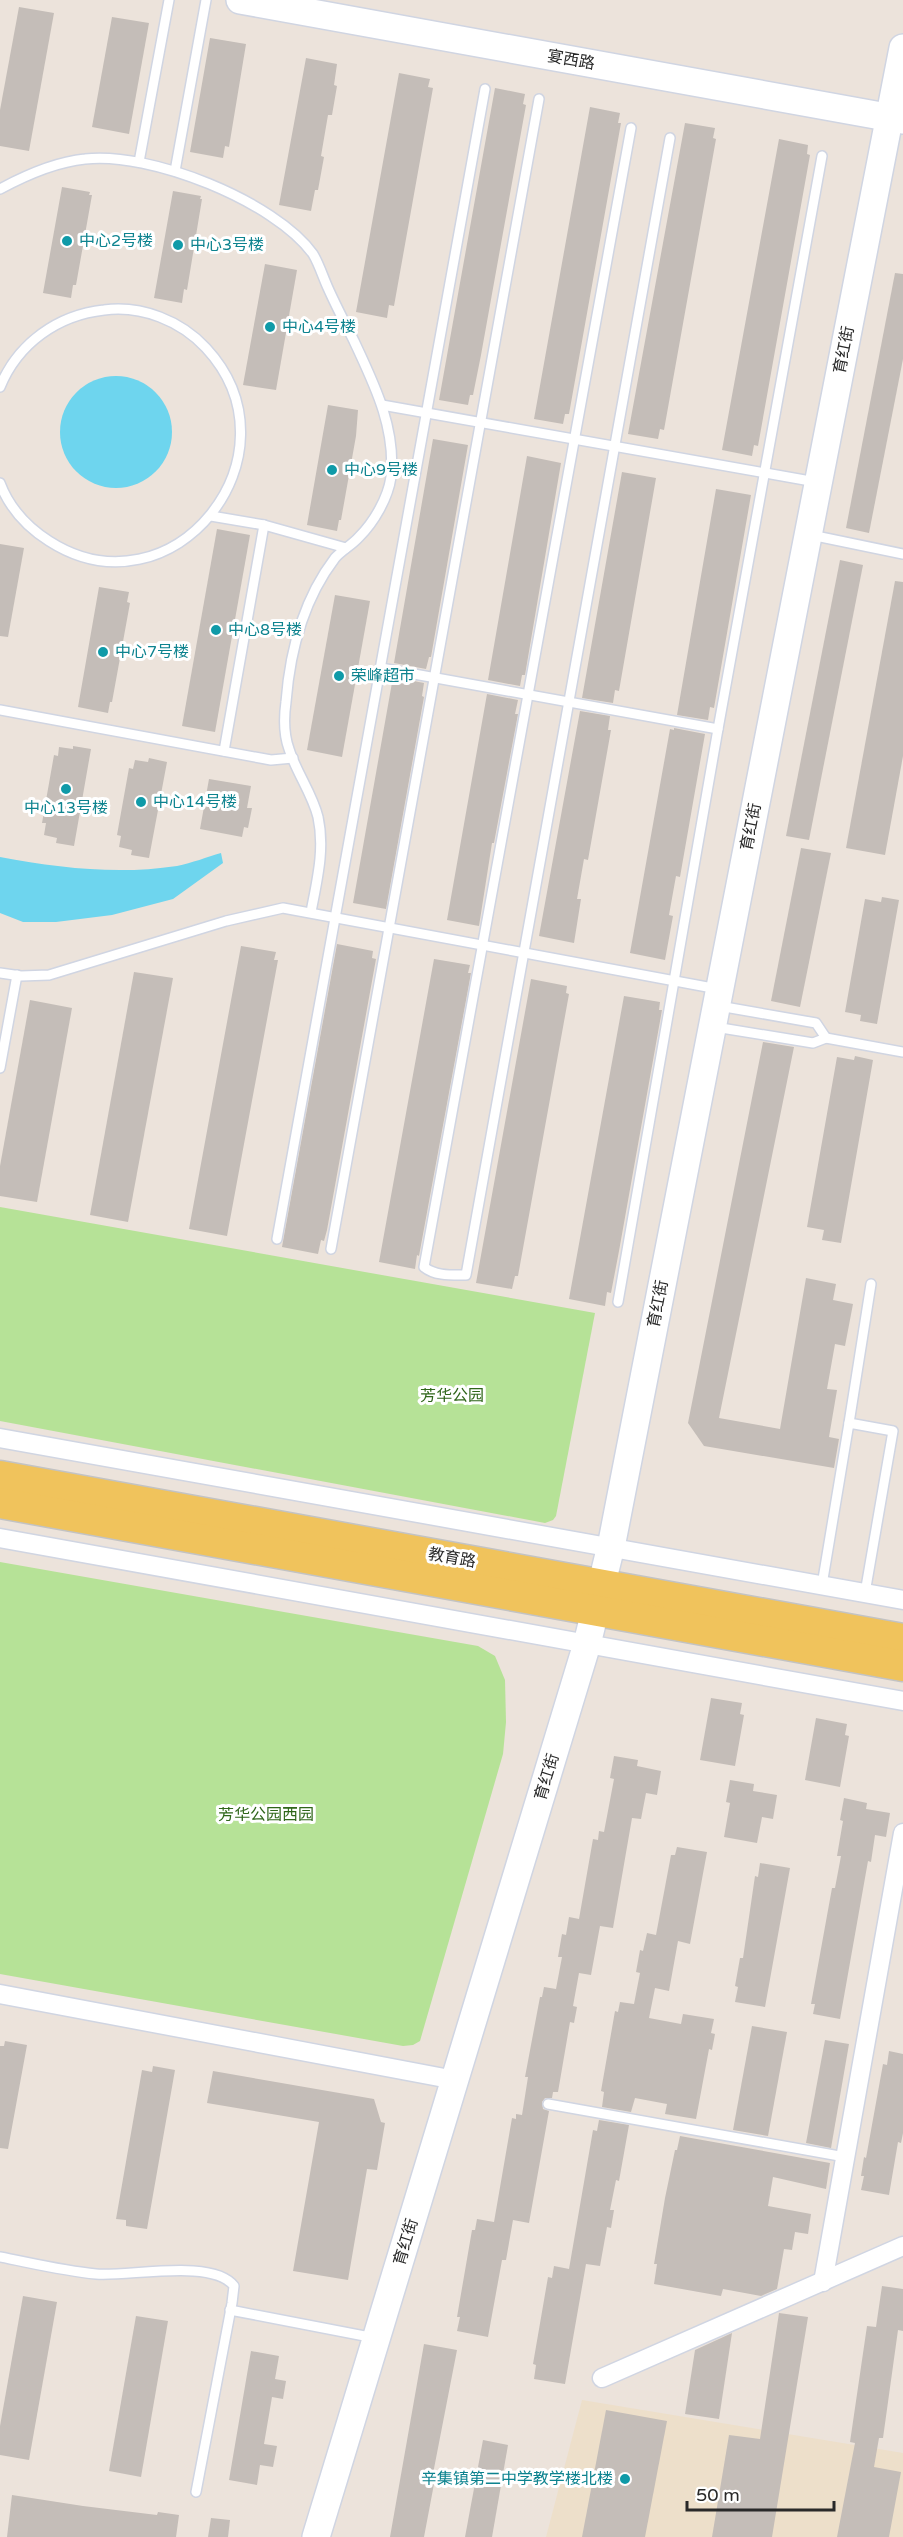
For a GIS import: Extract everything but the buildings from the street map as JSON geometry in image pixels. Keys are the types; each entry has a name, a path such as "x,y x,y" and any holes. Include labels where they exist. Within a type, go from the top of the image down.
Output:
{"main road":[{"name":"教育路","path":"0,1476 598,1598 903,1666"},
{"name":"教育路","path":"0,1503 598,1598 903,1639"}],"street":[{"name":"宴西路","path":"240,0 896,119"},
{"name":"育红街","path":"316,2537 587,1644 598,1598 610,1547 818,482 896,119 903,48"},
{"path":"0,1437 903,1600"},
{"path":"0,1538 903,1701"},
{"path":"823,2282 903,1833"},
{"path":"0,1994 455,2080"},
{"path":"602,2378 903,2246"}],"lane":[{"path":"140,162 169,0"},
{"path":"175,171 206,0"},
{"path":"277,1239 485,89"},
{"path":"331,1249 539,99"},
{"path":"631,128 424,1267 429,1271 444,1275 466,1275 670,138"},
{"path":"618,1302 718,729 822,156"},
{"path":"0,189 51,167 85,159 118,158 175,171 236,195 290,231 313,255 378,392 391,437 390,481 374,518 360,536 337,556 311,595 294,646 285,719 289,749 317,815 321,836 320,865 311,912"},
{"path":"0,387 14,360 27,345 57,323 74,316 111,309 129,309 167,319 200,342 225,373 239,411 241,441 236,471 228,490 211,516 190,536 155,555 135,560 95,559 66,550 40,536 12,506 0,483"},
{"path":"382,405 818,482"},
{"path":"211,516 264,525 346,548"},
{"path":"224,751 264,525"},
{"path":"808,535 903,554"},
{"path":"381,668 718,729"},
{"path":"0,710 271,760 294,758"},
{"path":"0,973 49,975 264,910 283,908 674,980 716,1007 813,1043 826,1038 903,1052"},
{"path":"0,1068 17,975"},
{"path":"716,1007 816,1023 826,1038"},
{"path":"822,1586 871,1284"},
{"path":"849,1423 898,1431 866,1593"},
{"path":"549,2104 845,2157"},
{"path":"0,2257 93,2274 112,2275 166,2269 221,2276 230,2280 234,2286 196,2492"},
{"path":"230,2310 377,2338"}],"shaded area":[{"path":"582,2400 903,2453 903,2537 546,2537"}],"green space":[{"name":"芳华公园","path":"0,1207 595,1313 556,1516 545,1523 0,1421"},
{"name":"芳华公园西园","path":"0,1562 478,1646 495,1656 505,1680 506,1722 503,1754 420,2041 413,2045 403,2046 0,1974"}],"water":[{"path":"116,376 138,380 156,392 168,410 172,432 168,454 156,472 138,484 116,488 94,484 76,472 64,454 60,432 64,410 76,392 94,380"},
{"path":"221,853 223,863 173,899 112,915 56,922 23,922 0,913 0,857 66,867 132,870 177,866"}],"place":[{"name":"中心2号楼","path":"67,241"},
{"name":"中心3号楼","path":"178,245"},
{"name":"中心4号楼","path":"270,327"},
{"name":"中心9号楼","path":"332,470"},
{"name":"中心8号楼","path":"216,630"},
{"name":"中心7号楼","path":"103,652"},
{"name":"荣峰超市","path":"339,676"},
{"name":"中心13号楼","path":"66,789"},
{"name":"中心14号楼","path":"141,802"},
{"name":"辛集镇第二中学教学楼北楼","path":"625,2479"}]}
